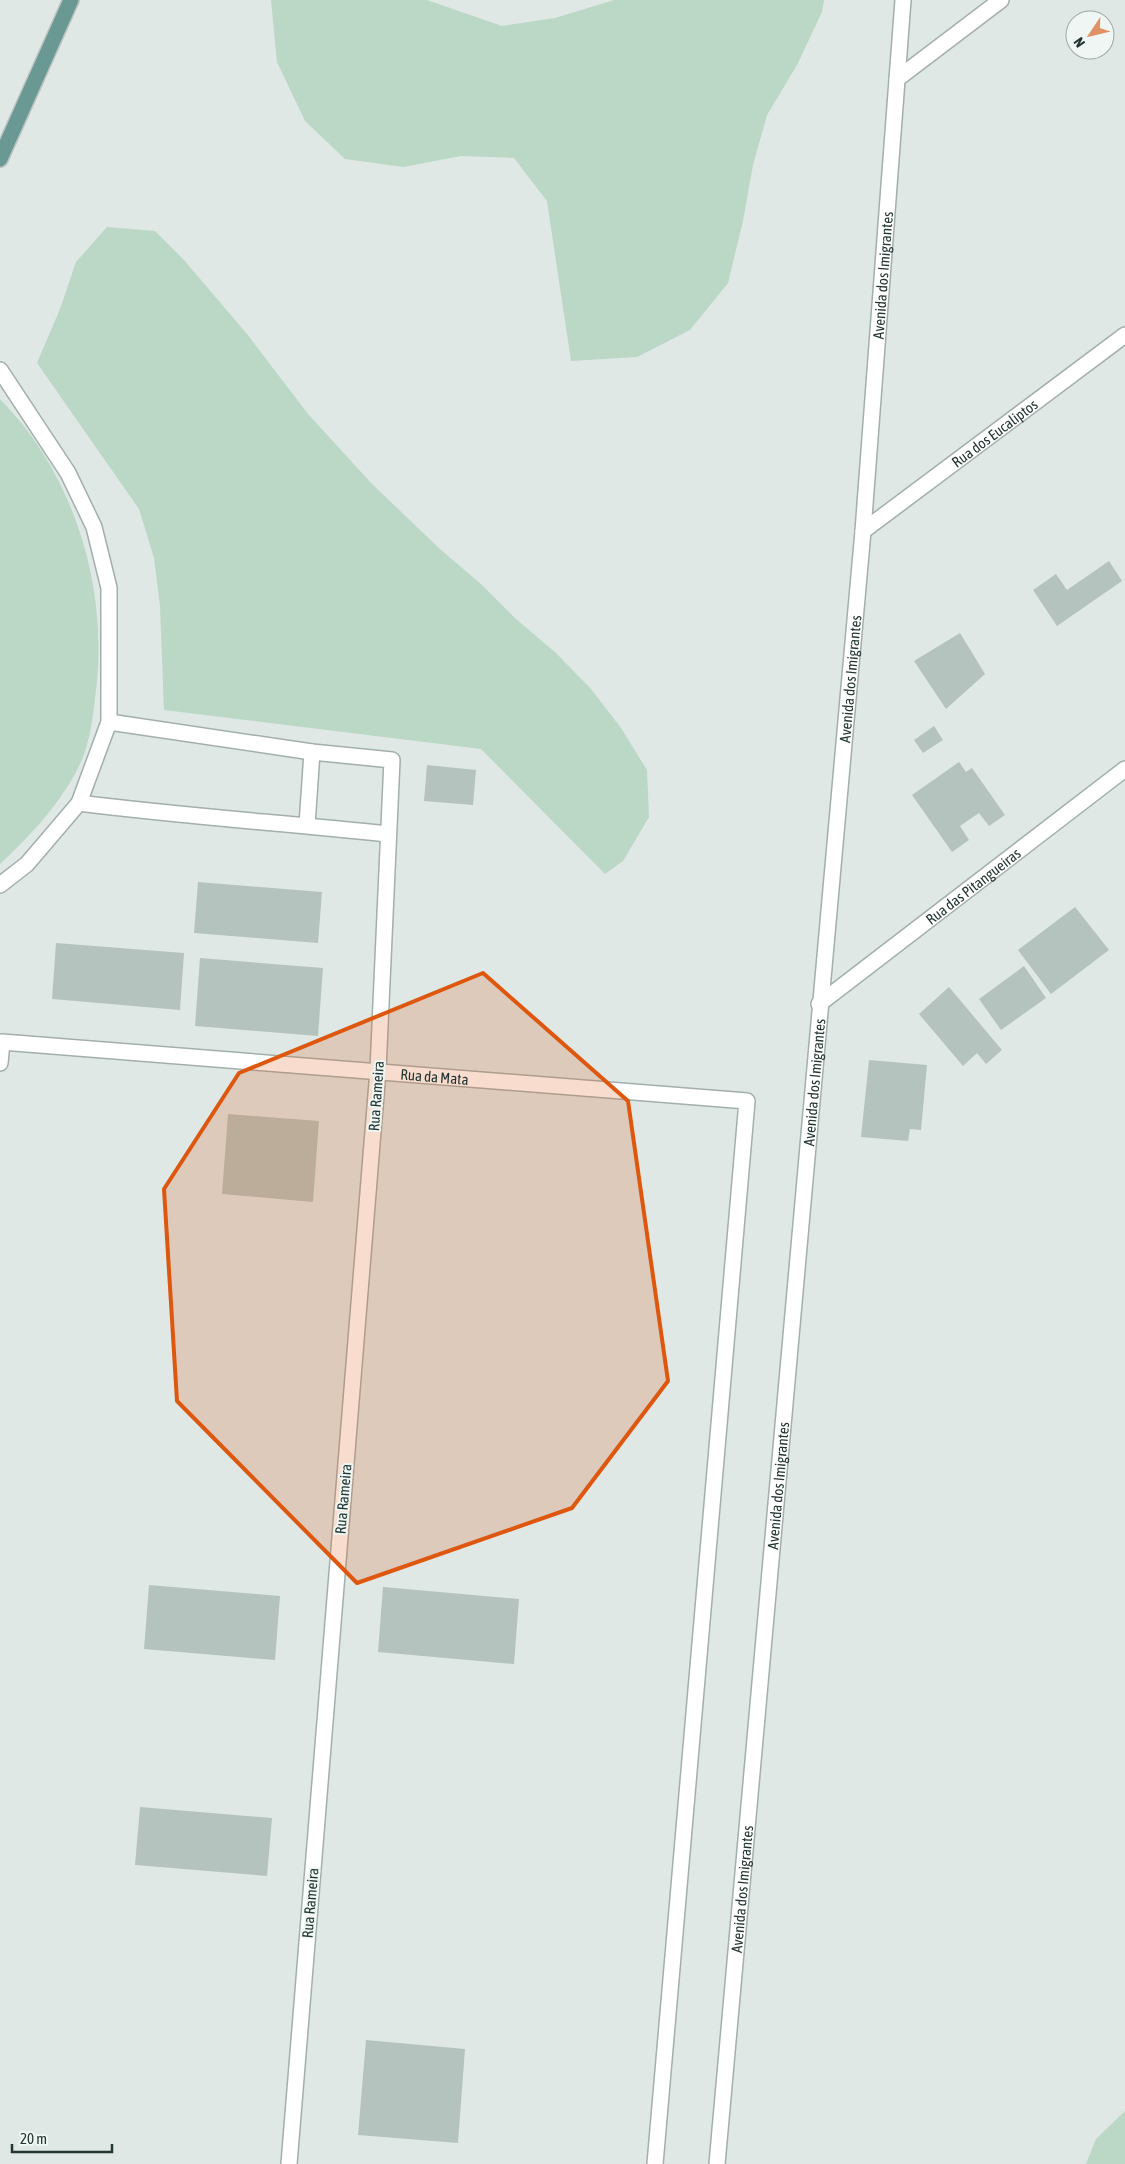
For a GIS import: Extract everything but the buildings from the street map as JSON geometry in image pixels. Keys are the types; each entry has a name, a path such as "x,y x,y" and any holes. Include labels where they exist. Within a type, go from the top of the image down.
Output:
{"main road":[{"path":"0,160 71,0"}],"street":[{"name":"Avenida dos Imigrantes","path":"717,2164 863,531 903,0"},
{"path":"897,79 1001,0"},
{"name":"Rua dos Eucaliptos","path":"863,531 1125,335"},
{"path":"0,370 68,473 94,527 109,588 109,722 79,804 27,864 0,885"},
{"path":"109,722 312,752 307,825"},
{"name":"Rua Rameira","path":"289,2164 378,1070 387,834 392,760 312,752"},
{"name":"Rua das Pitangueiras","path":"820,1004 1125,769"},
{"path":"79,804 162,814 307,825 387,834"},
{"name":"Rua da Mata","path":"0,1063 2,1042 378,1070 747,1101 655,2164"}],"highlighted area":[{"path":"483,973 628,1101 668,1381 572,1508 357,1583 177,1401 164,1189 239,1073"}],"green space":[{"path":"271,0 427,0 502,26 555,18 614,0 824,0 822,12 797,65 767,115 753,165 743,221 728,283 690,330 637,357 571,361 547,201 514,158 461,156 403,167 345,159 305,121 277,62"},
{"path":"107,227 155,231 184,260 247,334 308,414 372,484 441,550 481,584 516,619 556,653 591,689 621,728 647,770 649,817 623,861 605,874 481,749 164,710 160,606 154,558 139,509 37,363 60,309 76,262"},
{"path":"0,399 27,430 49,463 67,499 82,538 92,577 97,617 98,658 91,728 83,757 76,772 47,815 0,864"},
{"path":"1125,2111 1125,2164 1086,2164 1096,2139"}]}
